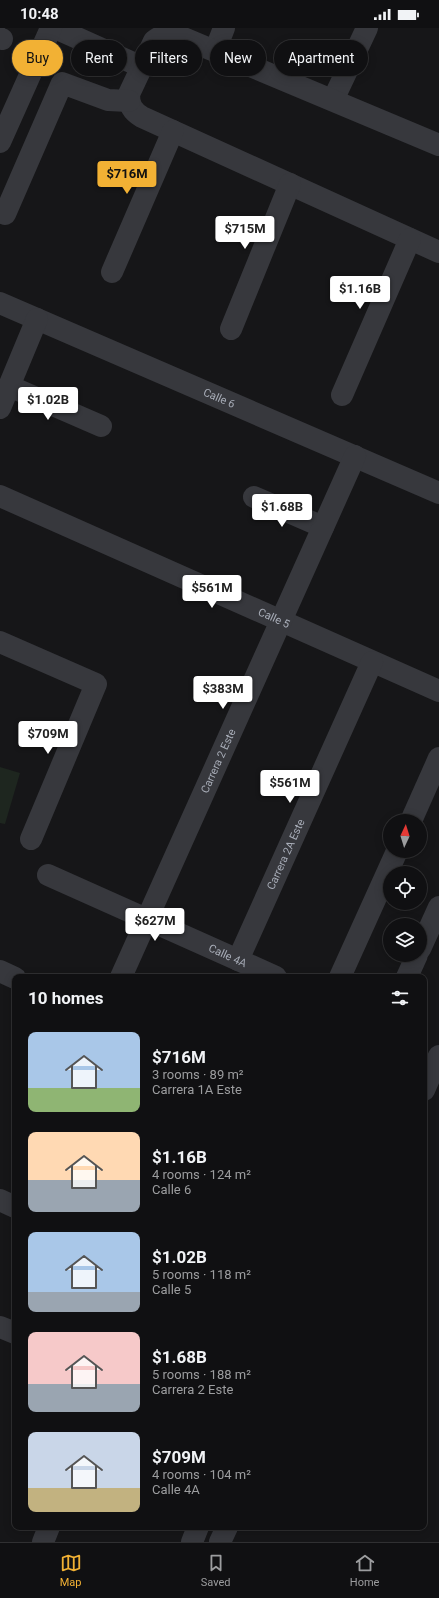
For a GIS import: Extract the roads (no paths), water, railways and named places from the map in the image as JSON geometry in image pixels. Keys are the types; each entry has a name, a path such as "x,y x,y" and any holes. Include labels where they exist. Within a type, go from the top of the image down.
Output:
{"street":[{"path":"0,142 51,28"},
{"path":"55,28 135,64"},
{"path":"219,40 224,28"},
{"path":"333,100 367,28"},
{"path":"156,40 160,37 164,31 210,49"},
{"path":"266,72 439,145"},
{"path":"138,76 129,94 131,108 136,113 172,131 439,252"},
{"path":"5,214 62,83 108,100 129,101"},
{"path":"112,272 172,131"},
{"path":"231,329 290,184"},
{"path":"342,396 410,239"},
{"name":"Calle 6","path":"0,303 439,493"},
{"path":"0,408 37,319"},
{"path":"9,386 101,426"},
{"name":"Carrera 2 Este","path":"123,974 355,456"},
{"name":"Calle 5","path":"0,496 439,692"},
{"path":"254,497 323,527"},
{"path":"0,642 96,684 31,839"},
{"name":"Carrera 2A Este","path":"238,960 372,662"},
{"path":"414,814 439,758"},
{"path":"341,974 394,858"},
{"name":"Calle 4A","path":"48,876 269,974"},
{"path":"427,934 439,907"},
{"path":"408,974 414,962"},
{"path":"0,971 12,977"},
{"path":"427,1083 439,1056"},
{"path":"0,1200 12,1206"},
{"path":"0,1327 12,1332"},
{"path":"43,1542 48,1530"},
{"path":"192,1542 197,1530"},
{"path":"220,1542 226,1530"}]}
